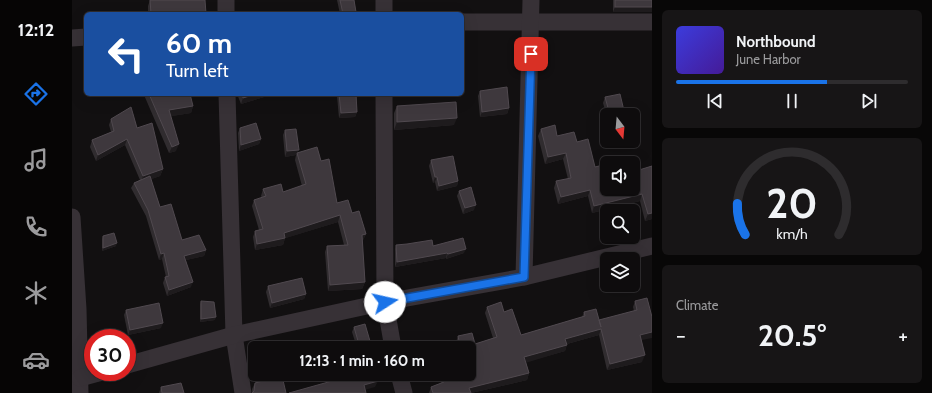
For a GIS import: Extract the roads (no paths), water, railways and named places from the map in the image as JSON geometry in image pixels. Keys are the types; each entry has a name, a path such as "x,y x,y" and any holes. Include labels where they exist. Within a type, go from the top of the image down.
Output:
{"street":[{"path":"226,0 226,12"},
{"path":"384,0 384,12"},
{"path":"524,277 532,22 531,0"},
{"path":"464,22 652,22"},
{"path":"72,38 84,37"},
{"path":"227,96 234,335 243,393"},
{"path":"384,96 385,302 392,341"},
{"path":"72,217 80,386"},
{"path":"136,362 234,335 385,302 524,277 652,246"},
{"path":"401,381 404,393"}]}
